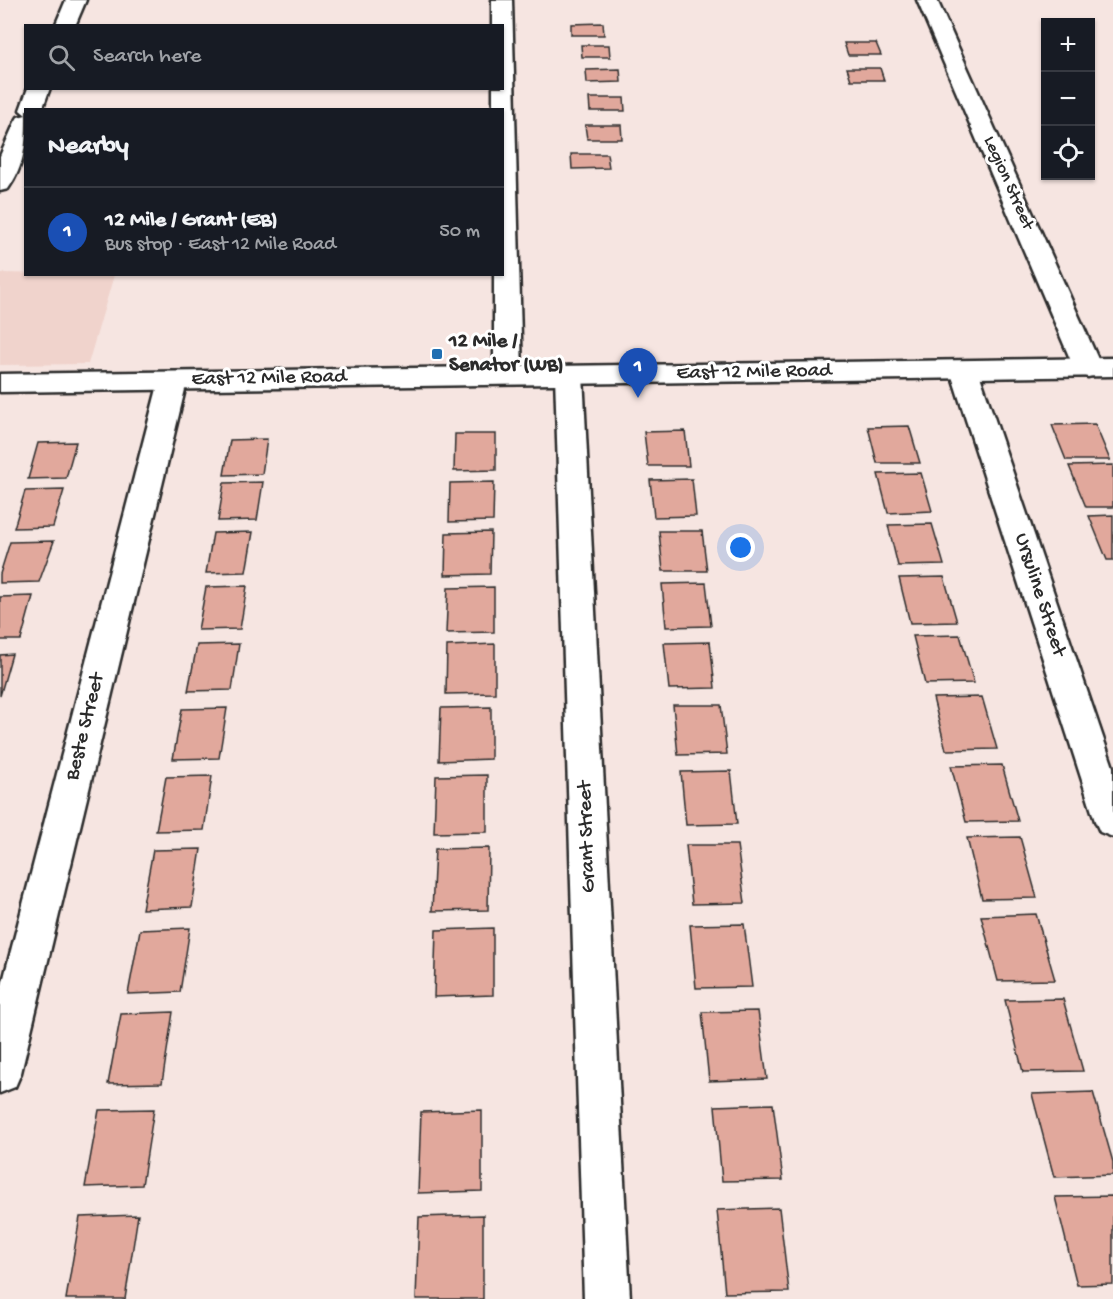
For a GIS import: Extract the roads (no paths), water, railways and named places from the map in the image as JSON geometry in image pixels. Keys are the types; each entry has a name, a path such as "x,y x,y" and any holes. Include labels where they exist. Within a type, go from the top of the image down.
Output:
{"street":[{"path":"67,24 76,0"},
{"path":"502,0 502,24"},
{"name":"Legion Street","path":"927,0 1100,367"},
{"path":"32,108 38,90"},
{"path":"503,90 504,108"},
{"path":"504,125 508,375"},
{"path":"0,184 24,127"},
{"name":"East 12 Mile Road","path":"0,384 1100,367"},
{"name":"Ursuline Street","path":"964,370 1113,821"},
{"name":"Grant Street","path":"569,375 607,1299"},
{"name":"Beste Street","path":"0,1073 173,381"}],"place":[{"name":"12 Mile / Senator (WB)","path":"437,354"},
{"name":"12 Mile / Grant (EB)","path":"638,398"}]}
